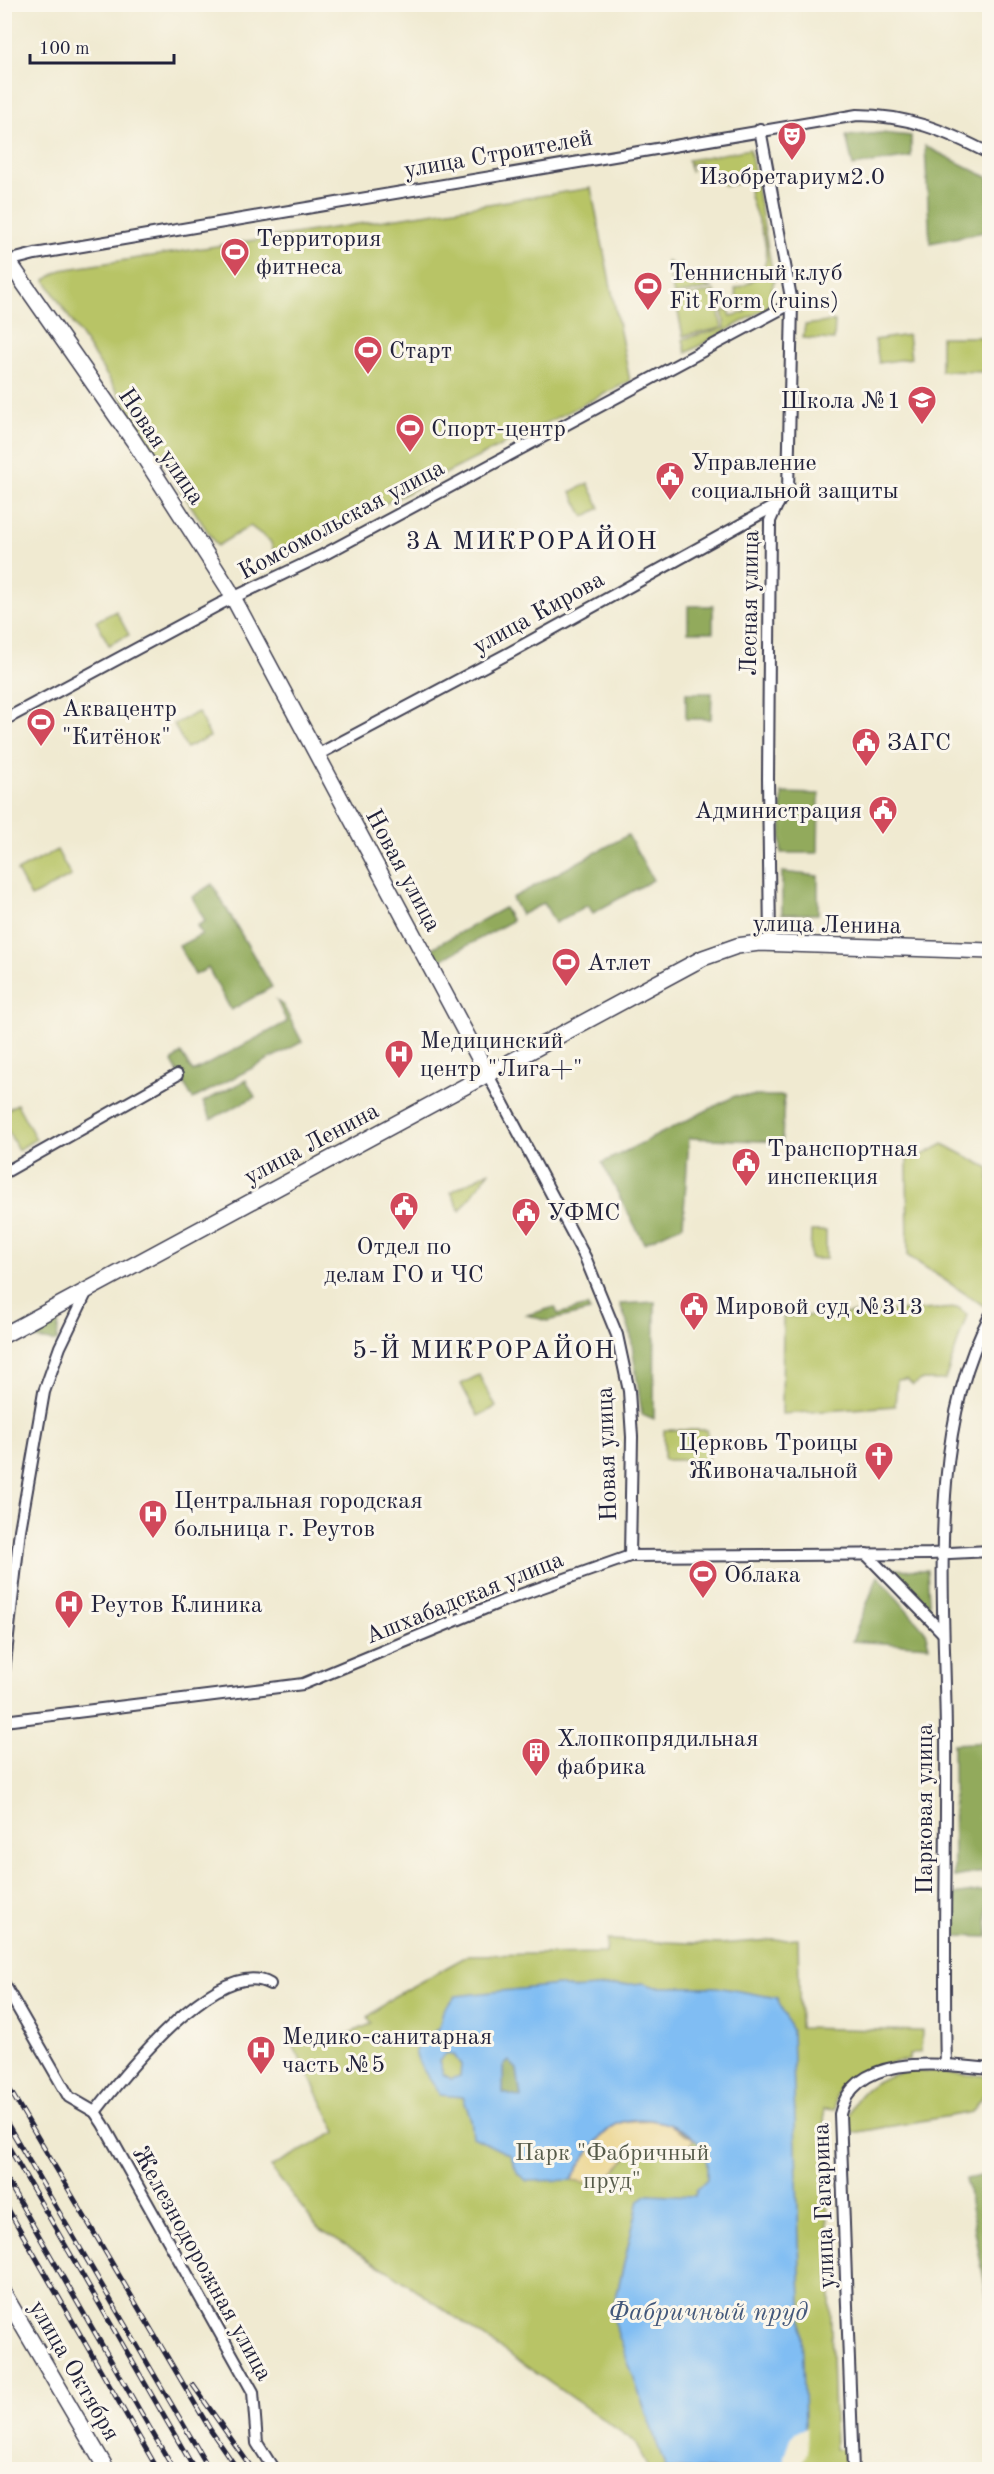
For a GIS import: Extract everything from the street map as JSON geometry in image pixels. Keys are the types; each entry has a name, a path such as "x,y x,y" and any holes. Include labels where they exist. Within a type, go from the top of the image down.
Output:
{"street":[{"name":"улица Строителей","path":"6,259 760,129 857,115 884,115 927,125 990,154"},
{"name":"Лесная улица","path":"760,129 792,303 788,491 778,504 770,521 768,779 770,942"},
{"name":"Новая улица","path":"6,259 133,440 233,598 585,1257 617,1335 628,1391 632,1437 630,1556"},
{"name":"Комсомольская улица","path":"4,720 233,598 279,578 792,303"},
{"name":"улица Кирова","path":"317,755 518,648 778,504"},
{"name":"улица Ленина","path":"4,1335 692,963 737,946 770,942 990,951"},
{"path":"4,1173 177,1075"},
{"path":"4,1672 20,1530 44,1392 60,1347 88,1289"},
{"name":"Парковая улица","path":"946,2065 942,1553 955,1411 969,1360 990,1316"},
{"name":"Ашхабадская улица","path":"4,1721 303,1683 503,1601 630,1556 990,1551"},
{"path":"867,1554 943,1633"},
{"path":"4,1984 69,2097 95,2112 134,2068 144,2052 178,2018 226,1985 254,1978 270,1984"},
{"name":"улица Гагарина","path":"854,2469 840,2114 843,2100 853,2087 890,2069 928,2063 990,2069"},
{"name":"Железнодорожная улица","path":"95,2112 253,2392 257,2443 274,2469"},
{"name":"улица Октября","path":"4,2294 107,2469"}],"green space":[{"path":"881,133 911,136 911,157 853,166 846,136"},
{"path":"925,146 989,178 989,231 930,243"},
{"path":"750,149 774,281 767,308 686,353 683,339 725,328 722,311 729,310 731,316 746,312 744,298 737,299 735,289 752,281 762,271 766,259 766,246 749,191 754,186 752,179 744,177 739,183 725,186 702,170 700,163 690,164 691,172 688,160"},
{"name":"Старт","path":"591,188 630,381 277,558 270,541 250,526 217,546 45,280 61,270"},
{"path":"667,261 695,282 712,288 674,295"},
{"path":"715,291 722,328 683,336 675,298"},
{"path":"835,321 834,340 803,338 805,325"},
{"path":"908,335 911,358 879,363 875,340"},
{"path":"941,337 989,337 989,372 941,371"},
{"path":"588,483 600,508 584,517 571,492"},
{"path":"688,606 713,606 713,632 688,632"},
{"path":"116,611 129,635 109,645 96,621"},
{"path":"686,693 712,693 711,719 686,719"},
{"path":"198,712 210,737 186,748 174,724"},
{"path":"782,793 819,794 818,853 781,853"},
{"path":"628,835 653,880 593,913 588,905 555,923 544,903 521,915 512,898"},
{"path":"57,850 71,876 31,897 17,871"},
{"path":"782,872 818,876 818,914 782,914"},
{"path":"212,884 272,987 231,1010 208,968 195,975 179,946 202,934 197,926 205,921 192,897"},
{"path":"504,908 512,921 439,961 432,948"},
{"path":"277,1001 283,1005 302,1042 193,1099 172,1062 181,1053 193,1072 287,1022"},
{"path":"246,1080 255,1097 211,1119 203,1102"},
{"path":"735,1096 784,1096 782,1142 689,1138 683,1225 644,1243 602,1163"},
{"path":"17,1104 36,1139 18,1150 5,1125 5,1111"},
{"path":"943,1144 989,1168 990,1297 984,1306 908,1256 907,1158 917,1158"},
{"path":"490,1171 460,1211 451,1192"},
{"path":"811,1231 826,1231 826,1259 810,1259"},
{"path":"655,1302 654,1419 642,1414 630,1331 620,1304"},
{"path":"587,1306 590,1311 547,1321 527,1315 555,1307 558,1314"},
{"path":"959,1308 967,1315 945,1380 920,1380 913,1385 907,1379 897,1380 895,1406 782,1414 783,1317"},
{"path":"59,1318 57,1342 22,1337"},
{"path":"479,1375 496,1407 478,1416 461,1384"},
{"path":"664,1430 707,1430 708,1460 664,1460"},
{"path":"885,1569 927,1570 930,1616"},
{"path":"878,1576 925,1631 929,1646 852,1641"},
{"path":"989,1742 989,1871 954,1877 953,1744"},
{"path":"986,1890 988,1937 954,1936 953,1895"},
{"name":"Парк \"Фабричный пруд\"","path":"798,1938 800,2028 922,2031 921,2052 909,2055 909,2060 869,2068 850,2077 837,2093 835,2110 824,2109 835,2449 845,2448 846,2469 649,2469 634,2441 390,2272 318,2228 270,2167 337,2132 293,2045 322,2035 326,2043 371,2024 368,2017 393,1997 469,1955 606,1953 607,1940 720,1944"},
{"path":"509,2061 517,2069 521,2098 503,2093 503,2066"},
{"path":"911,2071 989,2076 989,2087 972,2112 847,2134 852,2109 865,2090 885,2078"},
{"path":"990,2174 989,2309 966,2179"}],"sand":[{"path":"649,2120 667,2123 694,2139 685,2151 640,2148 633,2151 601,2185 571,2180 592,2148 613,2126 627,2121"}],"water":[{"name":"Фабричный пруд","path":"643,1983 656,1987 717,1987 777,1998 792,2031 806,2450 795,2464 767,2470 666,2469 613,2320 615,2301 639,2200 648,2194 695,2196 697,2189 707,2179 705,2156 695,2140 686,2132 663,2122 639,2119 627,2121 611,2128 597,2141 571,2180 527,2181 518,2174 510,2155 473,2137 471,2120 463,2097 440,2095 419,2062 415,2050 439,2028 443,2010 456,1996 558,1985 572,1989","holes":["447,2053 454,2055 461,2065 460,2076 451,2079 443,2074 439,2061","509,2061 517,2069 521,2098 503,2093 503,2066"]}],"pier":[{"path":"807,2428 808,2452 798,2466 784,2468 784,2456 790,2439 796,2431"}],"railway":[{"path":"4,2080 211,2431 238,2470"},
{"path":"4,2118 210,2470"},
{"path":"4,2139 195,2470"},
{"path":"4,2175 174,2470"},
{"path":"4,2202 158,2470"},
{"path":"193,2385 253,2470"}],"place":[{"name":"Изобретариум2.0","path":"792,162"},
{"name":"Территория фитнеса","path":"235,278"},
{"name":"Теннисный клуб Fit Form (ruins)","path":"648,312"},
{"name":"Старт","path":"368,376"},
{"name":"Школа №1","path":"922,426"},
{"name":"Спорт-центр","path":"410,454"},
{"name":"Управление социальной защиты","path":"670,502"},
{"name":"Аквацентр \"Китёнок\"","path":"41,748"},
{"name":"ЗАГС","path":"866,768"},
{"name":"Администрация","path":"883,836"},
{"name":"Атлет","path":"566,988"},
{"name":"Медицинский центр \"Лига+\"","path":"399,1080"},
{"name":"Транспортная инспекция","path":"746,1188"},
{"name":"Отдел по делам ГО и ЧС","path":"404,1232"},
{"name":"УФМС","path":"526,1238"},
{"name":"Мировой суд №313","path":"694,1332"},
{"name":"Церковь Троицы Живоначальной","path":"879,1482"},
{"name":"Центральная городская больница г. Реутов","path":"153,1540"},
{"name":"Облака","path":"703,1600"},
{"name":"Реутов Клиника","path":"69,1630"},
{"name":"Хлопкопрядильная фабрика","path":"536,1778"},
{"name":"Медико-санитарная часть №5","path":"261,2076"}],"district":[{"name":"3А МИКРОРАЙОН","path":"532,540"},
{"name":"5-Й МИКРОРАЙОН","path":"484,1349"}]}
